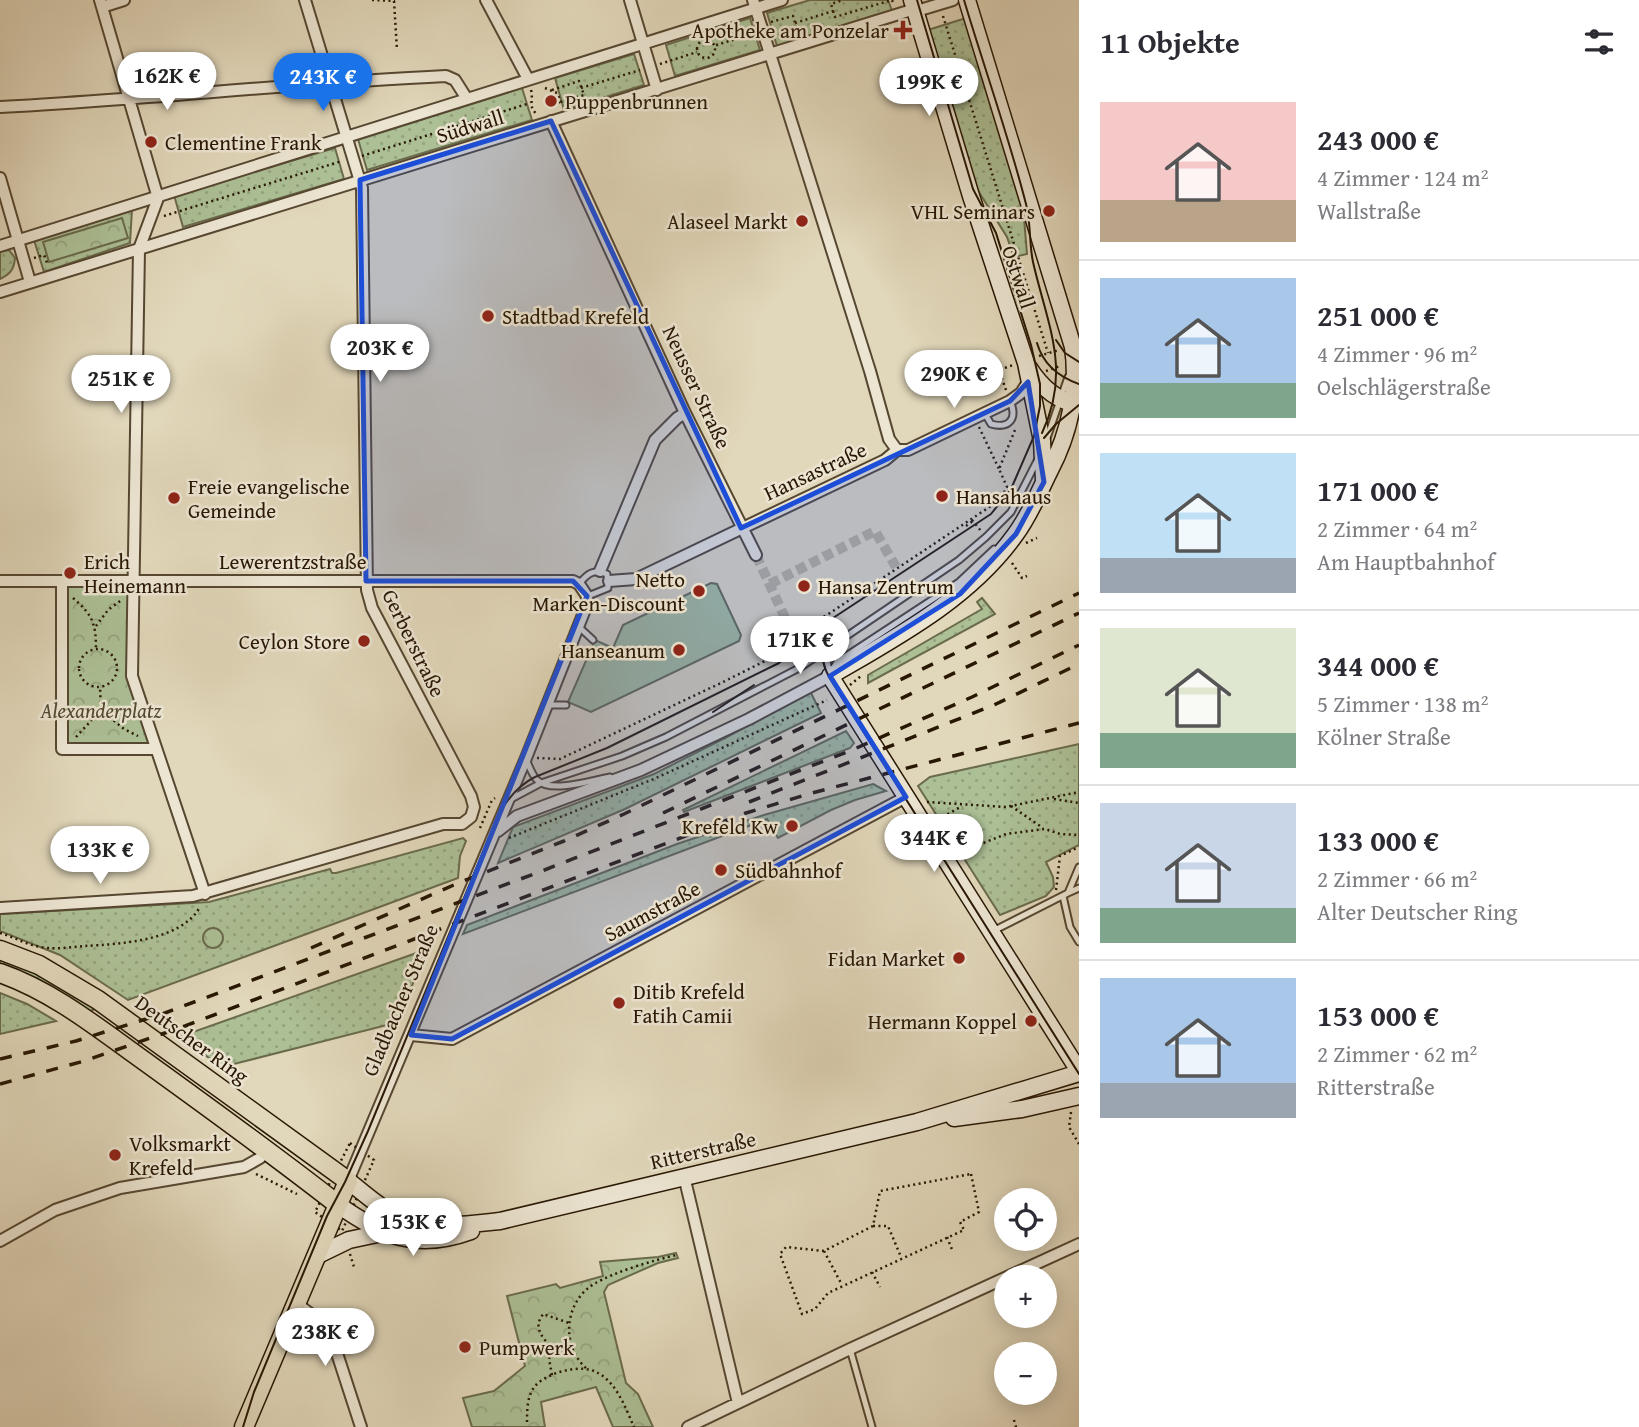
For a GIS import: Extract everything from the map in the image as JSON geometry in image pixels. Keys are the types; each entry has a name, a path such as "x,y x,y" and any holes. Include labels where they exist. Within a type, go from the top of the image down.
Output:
{"main road":[{"name":"Deutscher Ring","path":"0,950 39,965 98,1000 348,1181"},
{"path":"0,973 39,990 78,1013 337,1204"},
{"name":"Gladbacher Straße","path":"244,1427 348,1181"}],"street":[{"path":"124,0 101,3 158,198 152,222 139,249 132,676 205,894"},
{"name":"Gerberstraße","path":"305,0 354,158 362,193 366,581 372,608 471,796 474,807 471,817"},
{"path":"486,0 528,79"},
{"path":"630,0 657,90"},
{"name":"Südwall","path":"0,246 643,43 754,4 782,0"},
{"name":"Südwall","path":"0,292 360,180 550,116 657,90 914,5 920,10 953,0"},
{"name":"Ostwall","path":"967,0 1077,369 1071,403 1051,452"},
{"path":"754,4 889,439 897,450"},
{"name":"Ostwall","path":"914,5 1051,452"},
{"path":"0,107 446,76 454,80 467,99"},
{"name":"Neusser Straße","path":"550,116 685,412 756,555"},
{"path":"0,177 30,282"},
{"path":"1028,370 1046,390 1071,403"},
{"name":"Hansastraße","path":"609,581 636,579 885,460 897,450 908,450 1010,401 1021,393 1028,370"},
{"path":"600,571 655,440 685,412"},
{"path":"492,838 506,822 517,816 641,770 749,719 831,676 960,594 998,558 1028,515 1044,482 1051,452 1079,432"},
{"name":"Lewerentzstraße","path":"0,581 62,585 134,581 573,581 583,590"},
{"path":"62,585 62,749 154,744"},
{"name":"Gladbacher Straße","path":"348,1181 526,758 586,607 583,590"},
{"path":"831,676 1079,1072"},
{"name":"Saumstraße","path":"411,1035 452,1039 906,797"},
{"path":"0,908 193,897 443,824 462,824 471,817"},
{"name":"Ritterstraße","path":"337,1204 382,1233 400,1238 422,1241 458,1236 500,1221 917,1122 1079,1072"},
{"name":"Ritterstraße","path":"917,1122 1075,1103"},
{"path":"0,1241 55,1210 120,1188 244,1167 260,1158 267,1150"},
{"path":"684,1176 738,1403"},
{"name":"Ritterstraße","path":"348,1181 393,1214 419,1222 460,1226 500,1221"},
{"path":"316,1256 349,1240 382,1233"},
{"path":"688,1427 1079,1244"},
{"path":"296,1303 321,1322 333,1341 361,1427"}],"lane":[{"path":"980,416 991,424 1005,426 1011,422 1014,414 1010,401"},
{"path":"508,801 541,783 622,756 783,677 811,660 959,560 986,537 1011,512 1051,452"},
{"path":"593,571 607,574 608,588 583,590 593,571"},
{"path":"578,626 593,640"},
{"path":"831,676 827,662 838,641"},
{"path":"811,660 822,659 831,676"},
{"path":"547,705 566,705"},
{"path":"526,758 541,783 565,786 641,770"},
{"path":"1079,867 1063,896 1070,928 1079,942"},
{"path":"992,932 1079,888"},
{"path":"850,1349 872,1427"}],"path":[{"path":"372,0 394,1 397,50"},
{"path":"843,0 830,2 835,17 892,0"},
{"path":"795,23 833,11"},
{"path":"714,45 763,32 797,30 793,16 763,32"},
{"path":"946,24 1048,353"},
{"path":"708,40 714,45 715,52 708,58 697,52 697,45 702,41 708,40"},
{"path":"581,88 697,52"},
{"path":"528,79 536,91"},
{"path":"530,103 536,114 550,116 560,102 584,95 579,81 552,90 536,91"},
{"path":"552,90 560,102"},
{"path":"354,158 530,103 536,91"},
{"path":"450,119 453,127"},
{"path":"152,222 339,162"},
{"path":"24,261 46,254 48,265"},
{"path":"1010,401 999,370 1028,370 1074,353"},
{"path":"792,633 827,615 1000,500 1007,487 980,416"},
{"path":"999,470 1016,429"},
{"path":"967,526 973,522"},
{"path":"1008,558 1022,578 1027,576"},
{"path":"62,585 83,607 96,626 96,650"},
{"path":"96,626 117,602 134,594"},
{"path":"526,758 560,759 723,682 773,657 787,646"},
{"path":"96,650 108,652 117,666 115,678 106,686 100,687 88,684 79,667 85,656 96,650"},
{"path":"62,740 81,734 101,710 100,687"},
{"path":"101,710 124,729 154,744"},
{"path":"906,797 919,791 927,803 1011,806 1079,792"},
{"path":"1051,798 1079,803"},
{"path":"926,827 965,805"},
{"path":"1011,806 1045,829 1060,834 1079,835"},
{"path":"471,817 485,835 492,838"},
{"path":"946,859 1006,834 1045,829"},
{"path":"1063,896 1055,892 1060,856 1079,847"},
{"path":"0,933 48,948 140,941 166,933 187,922 199,911 205,894"},
{"path":"1075,1103 1069,1127 1079,1144"},
{"path":"244,1167 306,1198"},
{"path":"873,1226 880,1191 971,1174 979,1212 960,1222 964,1230 828,1293 815,1309 802,1314 780,1254 786,1247 824,1251 873,1226 888,1226 901,1258"},
{"path":"947,1237 953,1252"},
{"path":"824,1251 842,1286"},
{"path":"634,1427 619,1394 600,1373 586,1368 575,1359 569,1343 569,1323 572,1312 593,1284 677,1255"},
{"path":"872,1272 880,1287"},
{"path":"552,1350 540,1333 538,1323 543,1314 569,1323"},
{"path":"552,1376 549,1359 552,1350 569,1343"},
{"path":"527,1422 529,1397 537,1385 552,1376 586,1368"},
{"path":"1014,1420 1016,1427"}],"highlighted area":[{"path":"551,121 741,528 1010,401 1028,382 1044,482 1016,534 960,594 830,676 906,797 452,1039 411,1035 587,596 573,581 366,581 360,180"}],"green space":[{"path":"810,0 888,0 892,11 777,46 767,13"},
{"path":"750,18 760,50 675,76 666,45"},
{"path":"966,18 1019,192 1027,254 1014,257 1007,237 977,189 928,30"},
{"path":"634,54 644,85 564,110 555,78"},
{"path":"522,88 532,120 367,170 358,139"},
{"path":"335,148 344,179 183,227 174,195"},
{"path":"132,209 130,243 44,272 34,240"},
{"path":"122,218 128,238 49,262 43,242"},
{"path":"9,250 15,258 14,266 0,279 0,251"},
{"path":"711,583 717,584 741,635 739,641 591,712 568,702 595,640 613,648 623,625"},
{"name":"Alexanderplatz","path":"64,585 132,585 131,677 154,748 63,748"},
{"path":"982,598 995,614 868,683 868,675 982,609 977,602"},
{"path":"810,691 821,713 625,809 498,863 513,827 654,774"},
{"path":"846,731 854,743 850,748 684,812 683,810"},
{"path":"1079,744 1079,845 1046,862 1054,887 1046,896 1000,915 918,786 930,777"},
{"path":"873,784 886,791 831,810 778,838 767,819 463,934 467,925 677,844 764,815"},
{"path":"463,838 466,841 460,856 458,878 128,1000 60,955 0,931 0,914 209,902 330,869 332,873 336,873"},
{"path":"209,928 217,928 223,938 217,948 209,948 203,942 203,934"},
{"path":"425,950 399,1022 222,1067 179,1037"},
{"path":"0,957 30,969 98,1008 90,1011 58,991 0,966"},
{"path":"0,993 27,1004 56,1021 0,1034"},
{"path":"676,1253 678,1258 658,1263 608,1285 604,1292 626,1383 638,1394 653,1427 613,1427 596,1387 541,1402 545,1427 472,1427 463,1398 494,1391 525,1366 507,1296 556,1284 560,1288 603,1276 600,1262"}],"tunnel":[{"path":"770,584 875,531 896,567"},
{"path":"756,555 792,633"}],"tram line":[{"path":"243,1427 254,1392 327,1216 368,1131 497,818 513,794 535,777 607,748 779,663 830,620 991,514 1011,489 1034,436 1040,406 1040,384 1031,345 996,233 973,189 917,0"},
{"path":"964,0 1026,204 1033,262 1054,347 1055,388 1051,410 1042,433"},
{"path":"1056,340 1065,353 1079,362"},
{"path":"1037,343 1043,357 1053,369 1079,384"},
{"path":"1044,438 1079,405"},
{"path":"833,621 825,634 822,648 829,677 1079,1074"},
{"path":"713,712 754,685"}],"railway":[{"path":"311,948 624,814 1079,593"},
{"path":"663,813 1079,613"},
{"path":"0,1059 76,1041 165,1013 547,869 852,750 972,697 1079,645"},
{"path":"749,802 994,705 1079,664"},
{"path":"0,1084 84,1061 185,1026 746,813 1079,723"}],"place":[{"name":"Apotheke am Ponzelar","path":"903,30"},
{"name":"Puppenbrunnen","path":"551,101"},
{"name":"Clementine Frank","path":"151,142"},
{"name":"VHL Seminars","path":"1049,211"},
{"name":"Alaseel Markt","path":"802,221"},
{"name":"Stadtbad Krefeld","path":"488,316"},
{"name":"Hansahaus","path":"942,496"},
{"name":"Freie evangelische Gemeinde","path":"174,498"},
{"name":"Erich Heinemann","path":"70,573"},
{"name":"Hansa Zentrum","path":"804,586"},
{"name":"Netto Marken-Discount","path":"699,591"},
{"name":"Ceylon Store","path":"364,641"},
{"name":"Hanseanum","path":"679,650"},
{"name":"Krefeld Kw","path":"792,826"},
{"name":"Südbahnhof","path":"721,870"},
{"name":"Fidan Market","path":"959,958"},
{"name":"Ditib Krefeld Fatih Camii","path":"619,1003"},
{"name":"Hermann Koppel","path":"1031,1021"},
{"name":"Volksmarkt Krefeld","path":"115,1155"},
{"name":"Pumpwerk","path":"465,1347"}]}
